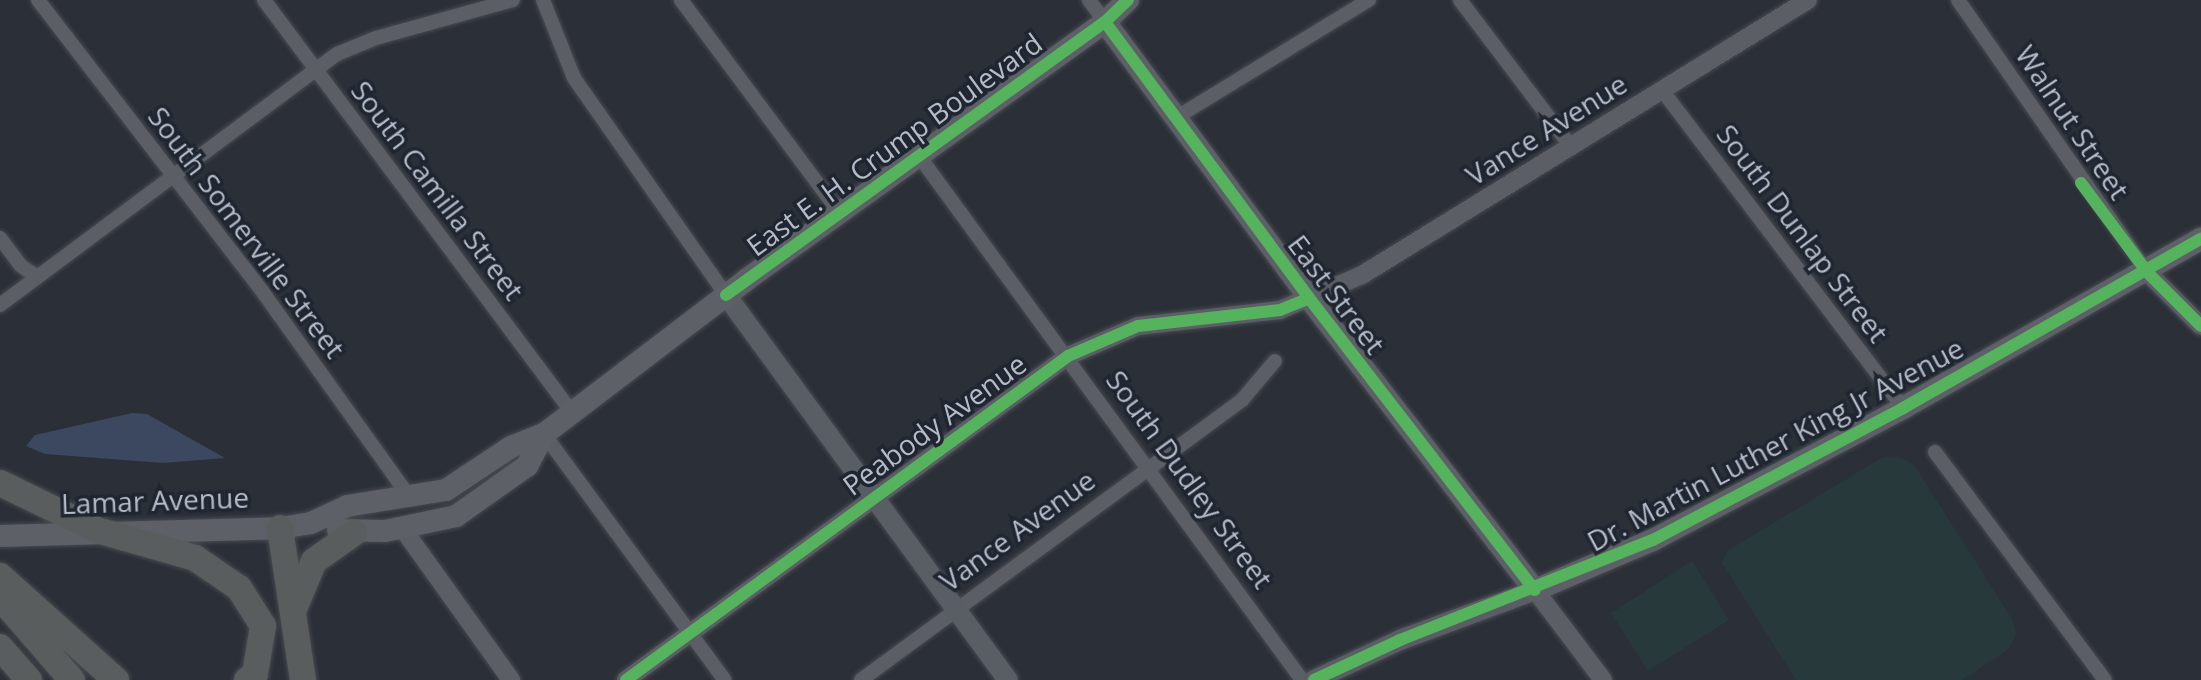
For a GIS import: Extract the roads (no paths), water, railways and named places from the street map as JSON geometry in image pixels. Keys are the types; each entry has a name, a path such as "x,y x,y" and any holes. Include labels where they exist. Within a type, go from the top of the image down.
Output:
{"highway":[{"path":"0,483 97,530 195,558 239,588 263,626 255,674 247,680"},
{"path":"280,528 303,680"},
{"path":"292,616 314,561 354,533"},
{"path":"0,583 72,680"},
{"path":"0,583 116,680"},
{"path":"0,647 29,680"}],"main road":[{"name":"East E. H. Crump Boulevard","path":"311,523 347,506 411,499 446,490 511,447 544,434 839,212 1105,22 1128,0"},
{"name":"East Street","path":"1105,22 1309,298 1535,590"},
{"name":"Dr. Martin Luther King Jr Avenue","path":"1314,680 1400,640 1535,590 1653,540 1903,408 2201,239"},
{"path":"726,295 1008,680"},
{"name":"East E. H. Crump Boulevard","path":"311,523 354,533 403,529 456,516 527,466 544,434"},
{"name":"Lamar Avenue","path":"0,536 97,530 280,528 311,523"}],"street":[{"name":"South Somerville Street","path":"38,0 262,291 411,499"},
{"name":"South Camilla Street","path":"264,0 571,411"},
{"path":"0,305 35,275 315,69 376,38 513,0"},
{"path":"543,0 574,78 726,295"},
{"path":"681,0 839,212"},
{"name":"East Street","path":"1089,0 1105,22"},
{"path":"1177,117 1369,0"},
{"path":"1460,0 1571,147"},
{"name":"Vance Avenue","path":"1309,298 1362,275 1808,0"},
{"name":"Walnut Street","path":"1958,0 2147,272"},
{"name":"South Dunlap Street","path":"1662,90 1903,408"},
{"name":"South Dudley Street","path":"919,156 1151,467 1302,680"},
{"path":"0,238 21,266 35,275"},
{"path":"2147,272 2201,326"},
{"name":"Peabody Avenue","path":"626,680 1068,356 1138,326 1280,310 1309,298"},
{"name":"Vance Avenue","path":"861,680 1254,391 1275,361"},
{"path":"544,434 725,680"},
{"path":"1935,452 2105,680"},
{"path":"403,529 511,680"},
{"name":"East Street","path":"1535,590 1603,680"}],"water":[{"path":"132,413 147,414 225,458 163,463 45,454 26,446 35,435"}]}
